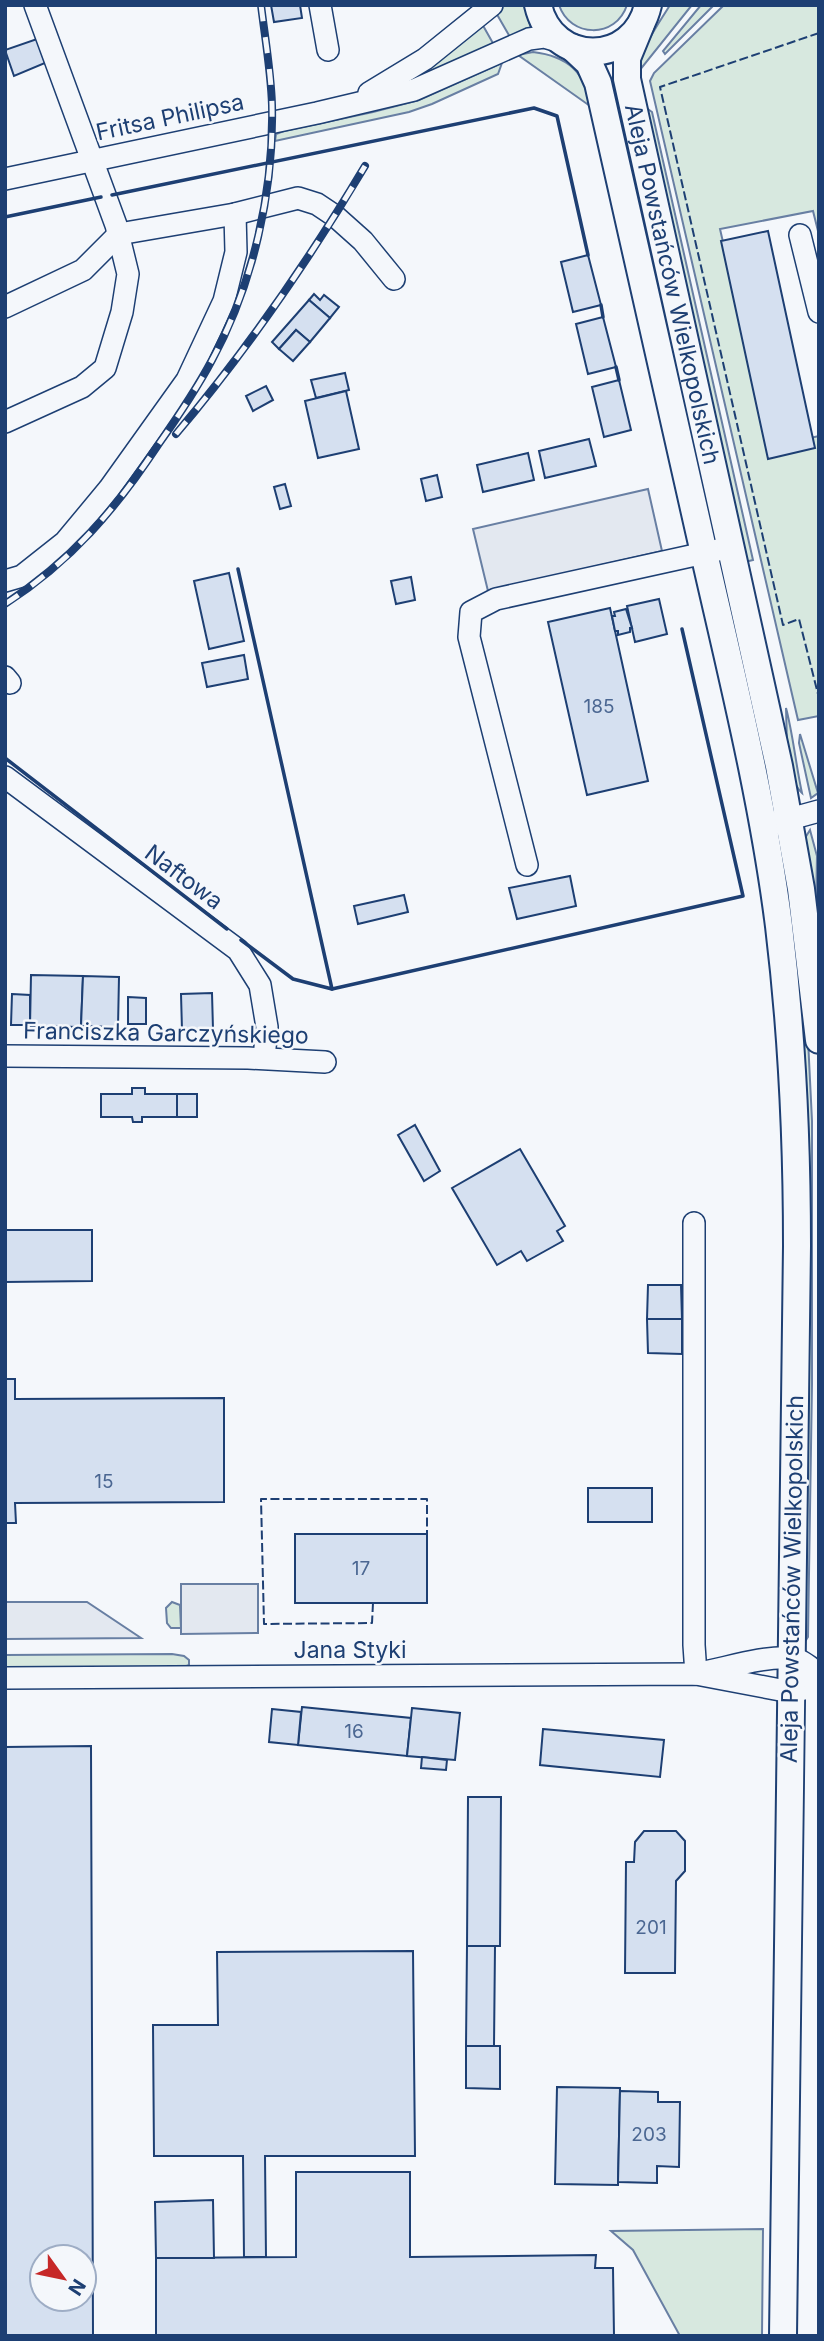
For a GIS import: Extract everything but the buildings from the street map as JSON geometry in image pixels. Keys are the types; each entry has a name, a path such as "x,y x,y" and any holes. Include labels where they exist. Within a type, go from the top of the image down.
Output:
{"main road":[{"name":"Aleja Powstańców Wielkopolskich","path":"538,5 548,30 589,64 598,83 763,825 789,1024 795,1113 797,1246 783,2336"},
{"name":"Aleja Powstańców Wielkopolskich","path":"647,11 627,58 627,79 789,820 808,940 819,1040"},
{"path":"567,45 592,52 612,49 629,39 647,11"},
{"name":"Aleja Powstańców Wielkopolskich","path":"811,2336 816,2112 819,1700"}],"street":[{"path":"5,422 82,387 105,368 122,312 128,274 118,234 93,160 34,5"},
{"path":"320,5 328,50"},
{"name":"Fritsa Philipsa","path":"345,106 408,71 492,5"},
{"name":"Fritsa Philipsa","path":"5,178 414,90 529,39 544,37 567,45"},
{"path":"5,307 83,270 118,234 235,215 299,198 317,204 335,216 363,241 394,279"},
{"path":"5,581 22,576 65,542 109,489 187,380 224,301 236,252 235,215"},
{"path":"800,235 819,312"},
{"path":"527,865 470,637 471,612 496,598 731,547"},
{"name":"Naftowa","path":"5,778 238,950 260,985 267,1027 264,1058"},
{"path":"763,825 819,811"},
{"name":"Franciszka Garczyńskiego","path":"5,1056 264,1058 325,1062"},
{"path":"694,1223 696,1674"},
{"path":"791,1658 808,1666 819,1676 804,1689 791,1692"},
{"name":"Jana Styki","path":"696,1674 760,1661 791,1658"},
{"name":"Jana Styki","path":"5,1678 696,1674 791,1692"}],"shaded area":[{"path":"503,5 524,5 531,28 510,37 495,11"},
{"path":"559,5 627,5 613,24 604,29 593,30 573,24"},
{"path":"670,5 692,5 639,71 640,95 638,71 641,59 650,37"},
{"path":"701,5 714,5 665,54 663,51"},
{"path":"724,5 819,5 819,235 813,211 720,229 770,447 819,436 819,716 798,720 650,81 654,73"},
{"path":"481,22 494,45 432,73 428,69"},
{"path":"533,52 556,57 573,68 584,84 590,106 518,55"},
{"path":"502,63 498,74 409,112 275,141 276,134 284,131 419,100"},
{"path":"645,107 652,112 753,560 745,562"},
{"path":"623,111 715,532 712,533 615,114"},
{"path":"648,489 662,551 488,591 473,529"},
{"path":"786,708 791,728 802,793 792,777"},
{"path":"800,734 818,793 811,798 799,743"},
{"path":"810,830 817,856 816,910 805,848 805,838"},
{"path":"783,844 807,1019 812,1121 812,1384 806,1640 803,1640 779,845"},
{"path":"181,1584 258,1584 258,1633 181,1634"},
{"path":"5,1602 87,1602 141,1638 5,1639"},
{"path":"172,1602 180,1605 181,1628 171,1628 167,1623 166,1608"},
{"path":"5,1655 184,1656 189,1660 189,1665 5,1669"},
{"path":"763,2229 762,2336 680,2336 633,2250 611,2231"}],"railway":[{"path":"5,604 51,570 108,513 186,404 226,331 250,269 265,204 269,171 272,138 271,93 261,5"},
{"path":"176,434 228,370 276,304 365,166"}],"fence":[{"path":"819,33 660,87 783,625 799,619 819,698"},
{"path":"373,1603 372,1623 264,1624 261,1499 427,1499 427,1534"}],"wall":[{"path":"112,195 534,108 557,116 588,255"},
{"path":"5,217 101,197"},
{"path":"601,305 603,317"},
{"path":"616,367 619,380"},
{"path":"238,569 332,989 293,979 241,940"},
{"path":"332,989 743,896 682,629"},
{"path":"5,758 227,929"}]}
